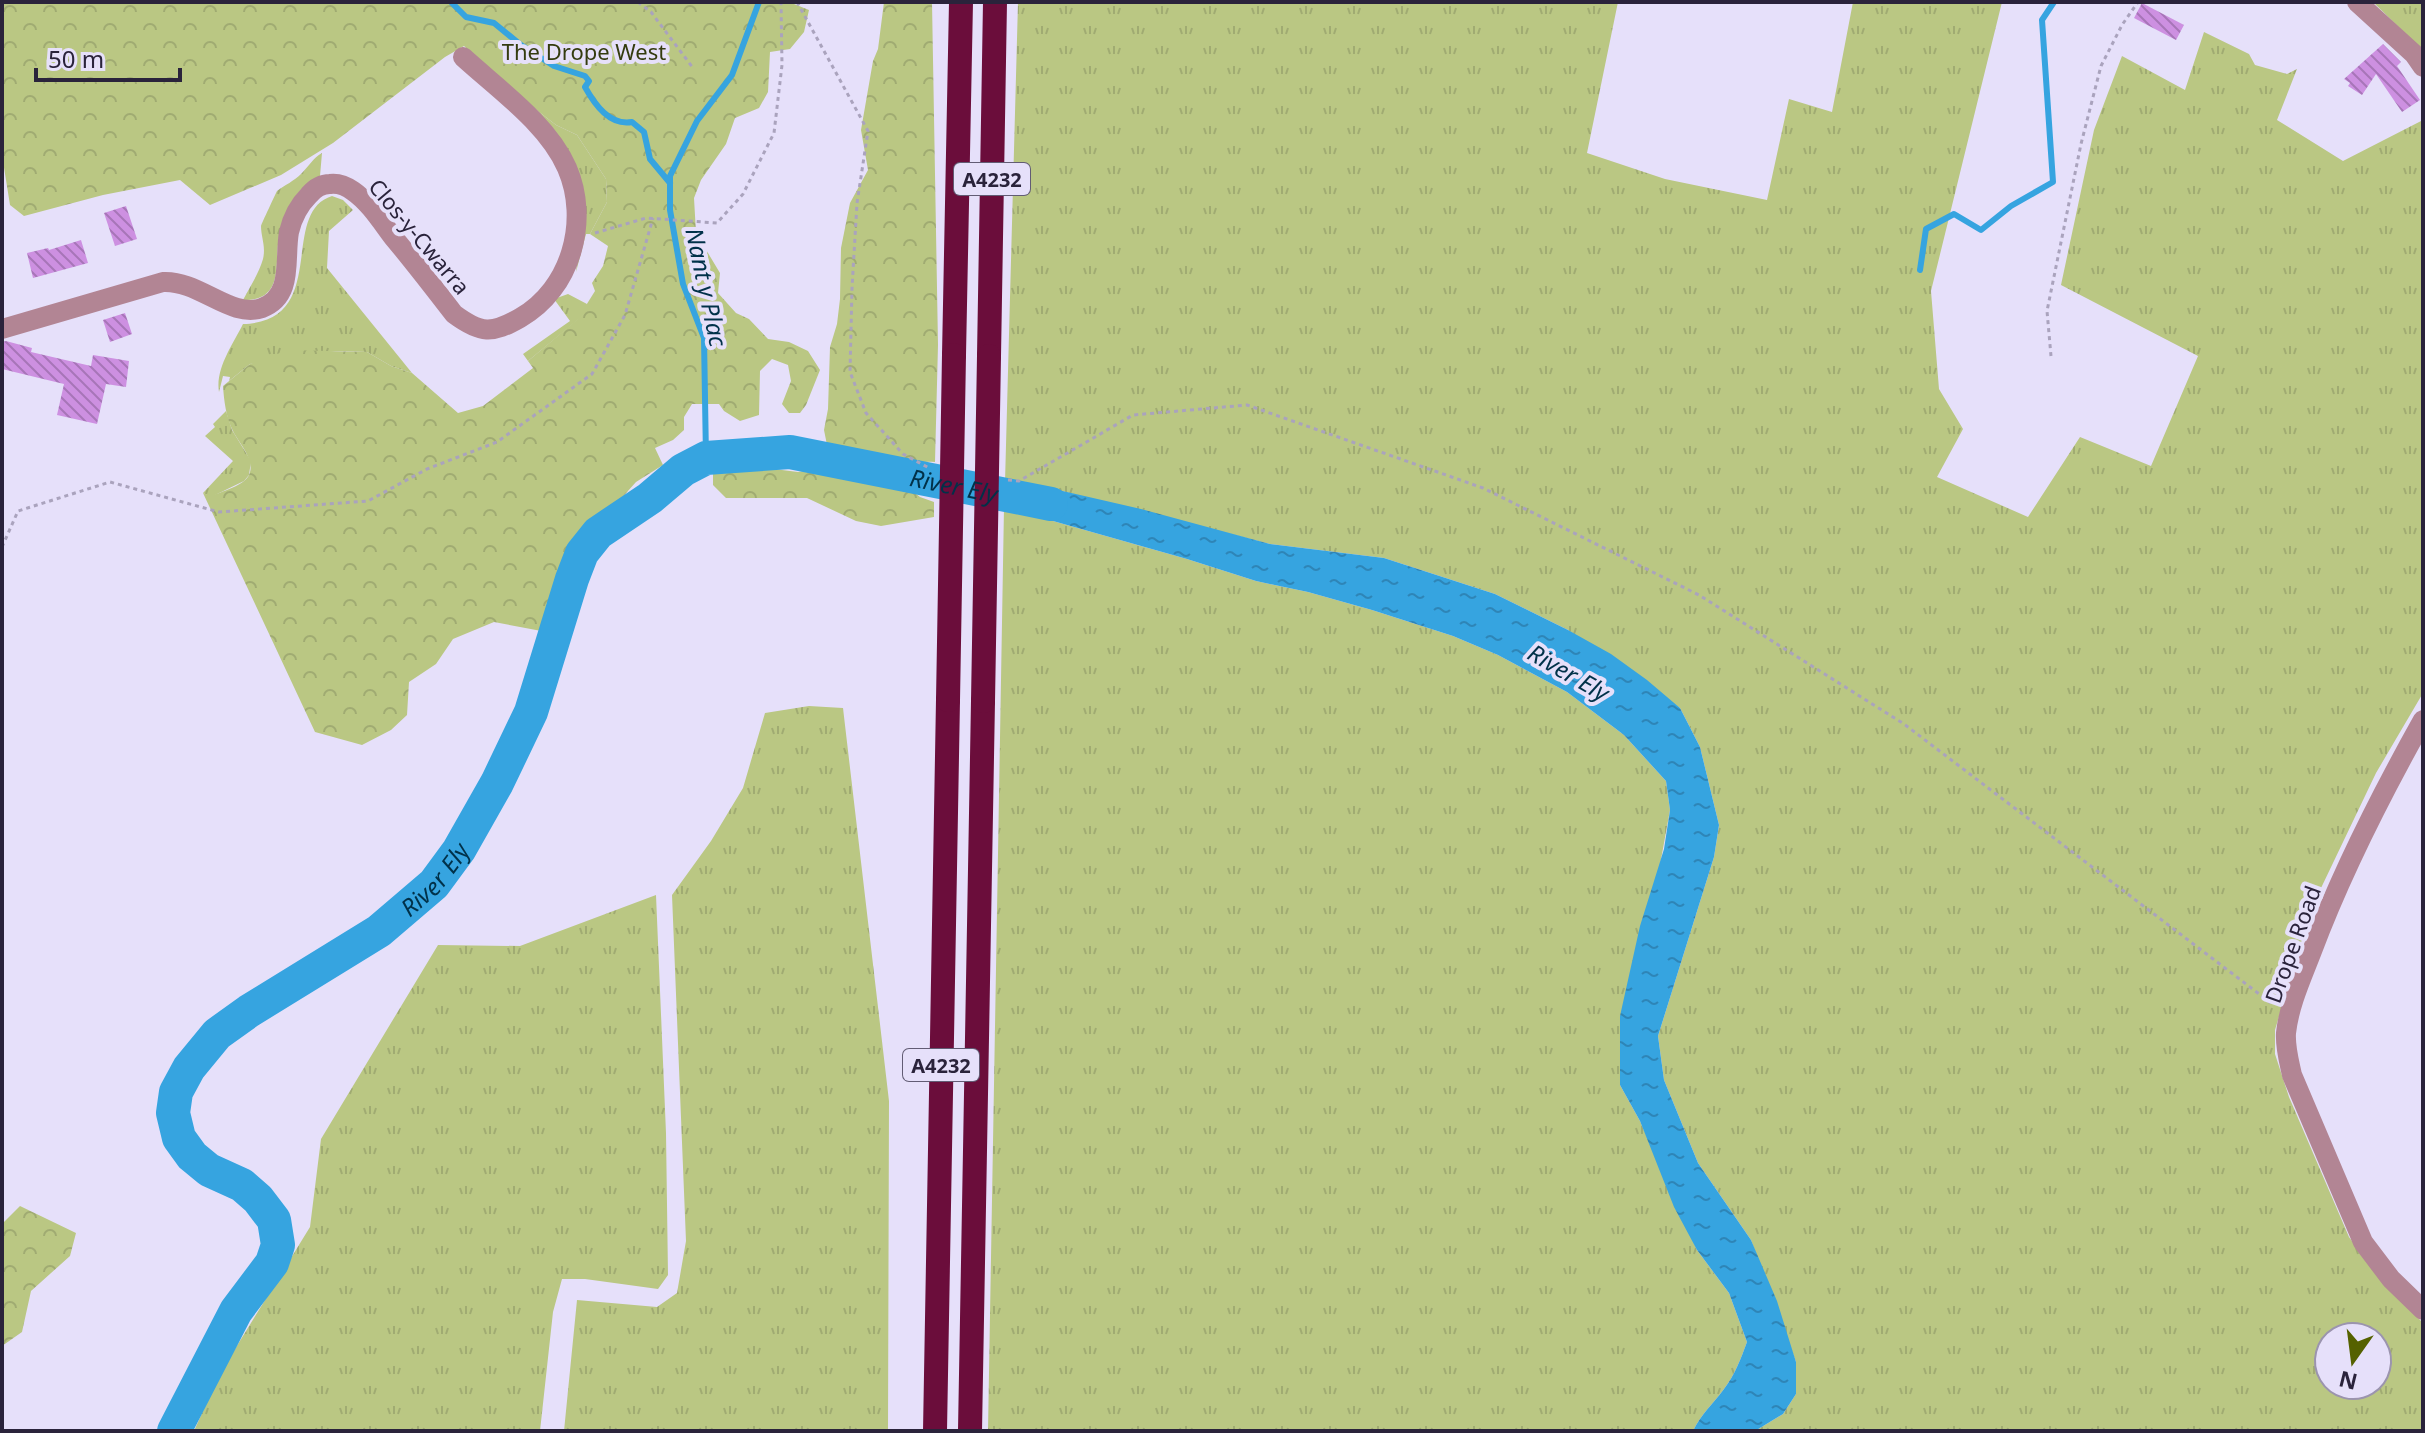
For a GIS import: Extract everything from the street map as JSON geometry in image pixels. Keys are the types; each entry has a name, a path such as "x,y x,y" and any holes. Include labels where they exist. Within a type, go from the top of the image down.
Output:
{"highway":[{"name":"A4232","path":"935,1431 961,2"},
{"name":"A4232","path":"970,1431 995,2"}],"street":[{"path":"2357,2 2414,54 2423,67"},
{"name":"Clos-y-Cwarra","path":"2,329 163,282 183,283 233,307 250,311 270,304 282,290 286,277 293,218 310,194 328,184 340,184 352,189 369,206 454,314 465,322 479,329 501,329 526,315 549,295 568,263 575,229 575,196 568,170 543,130 463,57"},
{"name":"Drope Road","path":"2423,720 2372,814 2326,914 2295,994 2286,1032 2292,1075 2363,1242 2391,1279 2423,1310"}],"path":[{"path":"638,2 651,12 693,68"},
{"path":"595,233 646,218 717,223 743,194 774,133 782,65 781,2"},
{"path":"797,2 868,131 857,203 850,372 866,413 885,436 903,454 926,468 941,470"},
{"path":"2051,356 2047,311 2081,144 2101,66 2138,2"},
{"path":"2,547 18,511 110,482 219,512 368,501 427,469 497,442 592,374 625,315 653,218"},
{"path":"1004,479 1019,481 1133,415 1247,405 1483,488 1699,595 1904,724 2290,1017"}],"green space":[{"name":"The Drope West","path":"2,2 789,2 809,10 804,32 790,49 770,52 768,92 759,108 735,118 726,144 701,180 694,198 696,233 720,273 718,293 736,313 749,319 768,339 789,342 808,351 820,370 806,405 800,413 789,413 782,404 791,381 788,365 772,359 760,371 759,415 740,421 719,404 692,404 684,417 684,430 673,440 655,448 663,465 636,482 610,511 589,522 582,534 586,537 552,633 494,622 453,639 436,664 409,682 407,715 391,730 362,745 315,732 203,493 211,496 238,485 247,479 251,469 228,419 223,386 250,364 288,350 367,352 391,366 412,373 458,413 483,406 533,368 528,361 585,313 585,307 595,291 592,283 603,266 608,246 590,234 607,202 606,179 577,135 556,125 512,91 464,46 445,57 333,143 281,175 210,205 180,180 103,195 24,216 10,205 2,155"},
{"path":"884,2 932,2 938,345 935,462 896,468 869,465 842,454 827,445 824,430 828,409 830,347 840,299 841,248 850,203 868,170 861,130 873,61 878,49"},
{"path":"1018,2 1618,2 1587,153 1665,179 1767,200 1789,99 1832,112 1853,2 2002,2 1931,291 1939,389 1963,429 1937,477 2028,517 2080,437 2151,466 2198,356 2061,285 2094,130 2122,56 2185,90 2204,32 2249,54 2255,65 2287,74 2297,69 2277,120 2343,161 2423,120 2423,693 2376,773 2311,909 2275,1030 2275,1054 2289,1097 2349,1237 2384,1284 2423,1323 2423,1431 1755,1431 1783,1414 1796,1394 1796,1362 1751,1240 1698,1163 1664,1080 1658,1036 1714,857 1719,825 1700,747 1680,708 1568,630 1495,594 1384,558 1270,544 1054,489 1005,482"},
{"path":"2373,2 2423,2 2423,51"},
{"path":"512,91 556,125 577,135 606,179 607,202 590,234 586,234 576,272 583,193"},
{"path":"322,153 320,176 298,194 284,219 272,287 256,299 243,300 263,259 261,226 277,191"},
{"path":"332,196 343,200 353,210 329,231 327,268 412,373 391,366 367,352 335,351 250,364 229,381 230,377 223,376 219,392 222,366 243,324 270,318 286,305 296,287 308,223 316,206"},
{"path":"568,294 587,304 586,313 528,361 523,354 570,321 554,299"},
{"path":"226,411 232,430 251,461 249,475 244,481 211,497 203,493 233,461 205,436"},
{"path":"726,463 798,472 815,469 890,482 908,487 920,497 934,502 934,517 881,526 856,521 807,498 726,498 713,485 713,472"},
{"path":"1004,507 1256,581 1372,610 1453,636 1498,655 1567,692 1624,735 1666,781 1670,810 1620,1085 1640,1121 1697,1250 1729,1293 1747,1342 1731,1378 1693,1431 988,1431"},
{"path":"809,706 843,708 889,1101 888,1431 564,1431 577,1300 657,1307 677,1293 686,1241 672,895 711,841 743,788 765,713"},
{"path":"656,895 666,1133 668,1275 658,1289 562,1279 553,1312 540,1431 194,1431 219,1375 310,1227 321,1139 438,945 520,946"},
{"path":"20,1206 76,1233 70,1256 31,1291 22,1332 2,1346 2,1224"}],"water":[{"path":"1005,482 1054,489 1141,509 1270,544 1384,558 1495,594 1611,654 1680,708 1700,747 1719,825 1714,857 1658,1036 1664,1080 1698,1163 1751,1240 1777,1301 1796,1362 1796,1394 1783,1414 1755,1431 1693,1431 1731,1378 1747,1342 1729,1293 1697,1250 1674,1207 1640,1121 1620,1085 1620,1016 1640,926 1664,849 1670,810 1666,781 1624,735 1567,692 1498,655 1453,636 1372,610 1256,581 1004,507"}],"building":[{"path":"2142,3 2184,25 2176,40 2134,18"},
{"path":"2383,44 2401,62 2397,66 2420,100 2402,112 2376,74 2362,95 2348,86 2350,83 2344,79"},
{"path":"126,206 137,239 115,246 104,213"},
{"path":"81,240 88,263 33,278 27,253"},
{"path":"125,313 132,334 110,342 103,320"},
{"path":"2,342 32,348 31,352 91,366 93,355 129,361 126,387 106,384 97,424 57,415 64,384 2,369"}],"waterway":[{"path":"451,2 466,17 494,23 554,66 585,76 589,81 585,87 604,113 617,121 632,122 644,132 650,159 670,183"},
{"name":"Nant y Plac","path":"706,458 704,338 683,284 670,210 670,176 697,121 732,75 759,2"},
{"path":"1920,270 1926,229 1954,214 1981,230 2011,206 2053,182 2042,20 2054,2"},
{"name":"River Ely","path":"174,1431 236,1311 272,1263 278,1245 274,1220 258,1199 242,1185 209,1170 192,1156 179,1138 173,1113 176,1092 189,1068 217,1034 379,931 434,884 459,850 497,783 531,712 572,579 582,553 598,533 650,498 683,470 706,458 790,452 1051,504"}]}
